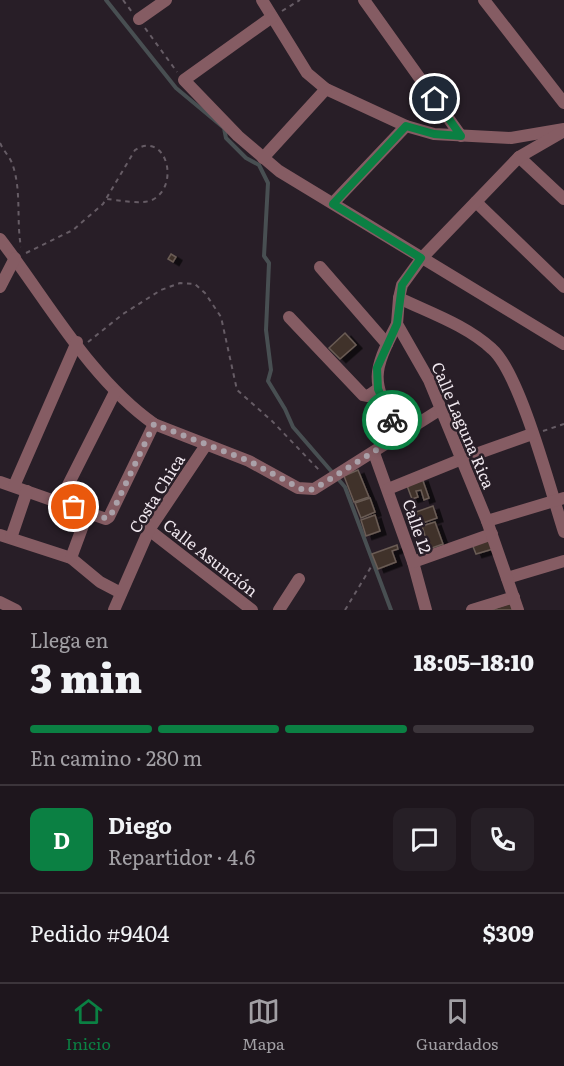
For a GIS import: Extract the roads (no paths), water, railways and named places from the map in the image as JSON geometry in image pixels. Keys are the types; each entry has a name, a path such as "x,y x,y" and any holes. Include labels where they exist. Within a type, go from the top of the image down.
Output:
{"street":[{"path":"139,19 166,0"},
{"path":"262,0 308,73 326,89 406,126 434,134 512,138 564,130"},
{"path":"364,0 461,136"},
{"path":"484,0 564,103"},
{"path":"272,17 184,80 279,171 564,344"},
{"path":"263,158 326,89"},
{"path":"333,204 406,126"},
{"path":"399,436 378,389 377,368 397,324 402,285 421,258 519,157 564,130"},
{"path":"519,157 564,200"},
{"path":"476,202 564,287"},
{"path":"0,238 114,392 154,424 249,461 305,491 328,481 441,409"},
{"path":"0,287 15,258"},
{"path":"320,267 387,344"},
{"path":"399,298 457,325 492,348 508,371 559,500 564,532"},
{"path":"288,316 363,395 368,396 378,389"},
{"name":"Calle Laguna Rica","path":"397,324 429,380 487,520 518,610"},
{"path":"14,486 79,345"},
{"path":"60,501 114,392"},
{"path":"0,482 60,501 101,518 110,517 154,424"},
{"path":"388,489 532,434"},
{"name":"Costa Chica","path":"114,610 149,530 206,445"},
{"name":"Calle 12","path":"374,453 413,562 426,610"},
{"path":"27,491 5,536 71,558 100,582 122,593"},
{"path":"487,520 559,500"},
{"path":"71,558 88,512"},
{"name":"Calle Asunción","path":"149,530 252,610"},
{"path":"413,562 492,534"},
{"path":"507,578 564,561"},
{"path":"279,610 298,579"},
{"path":"472,610 514,597"},
{"path":"0,602 16,610"}],"waterway":[{"path":"106,0 176,88 224,128 226,138 246,158 259,165 268,183 264,256 269,263 266,330 271,370 268,381 293,427 345,487 391,610"}]}
